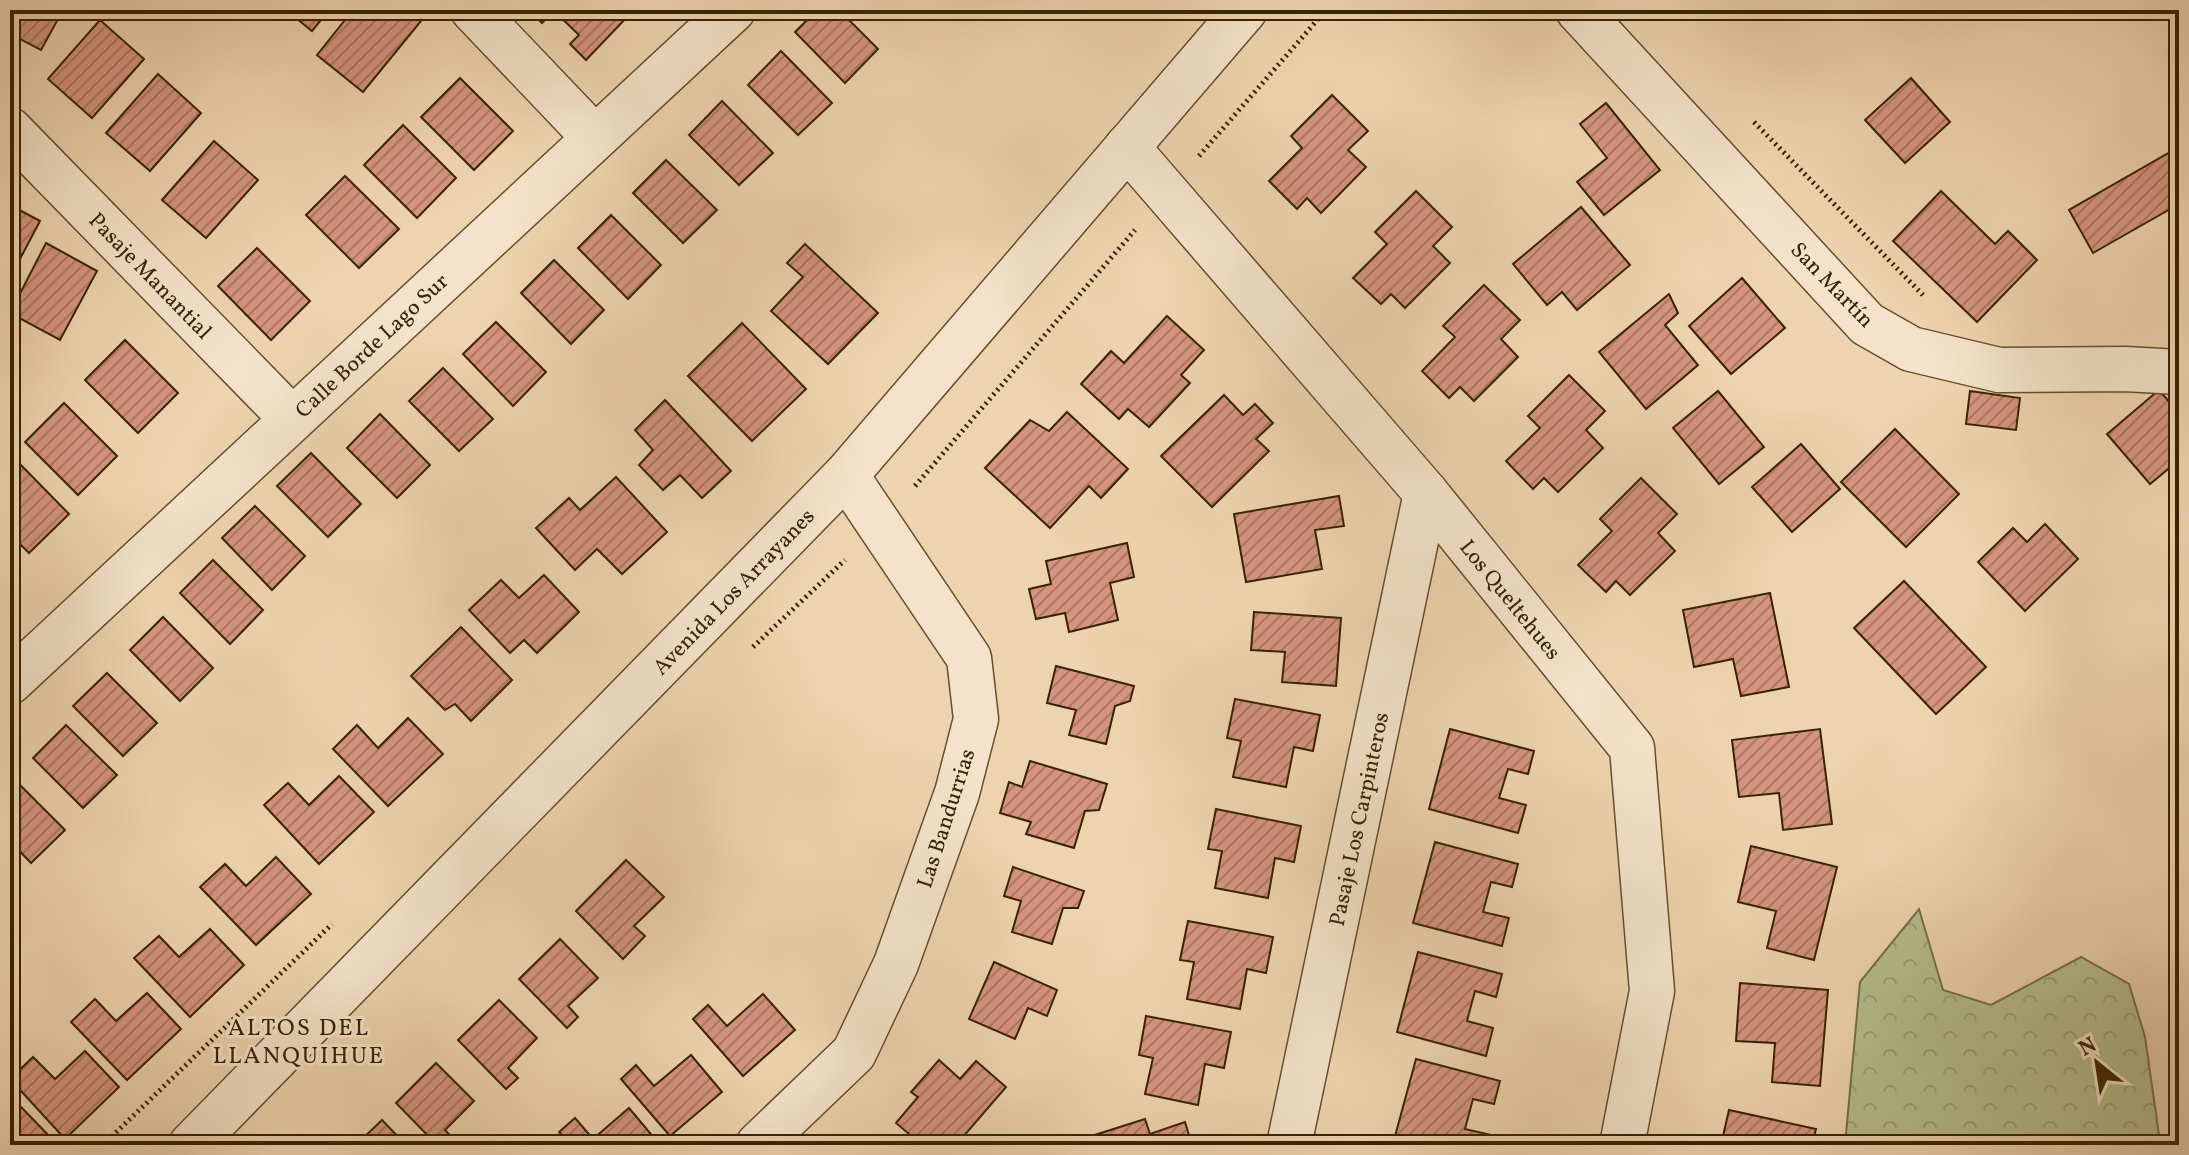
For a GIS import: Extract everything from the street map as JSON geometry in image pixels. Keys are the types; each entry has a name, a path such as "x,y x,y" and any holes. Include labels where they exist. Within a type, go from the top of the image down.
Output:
{"street":[{"path":"473,10 594,137"},
{"name":"Calle Borde Lago Sur","path":"10,682 733,10"},
{"name":"Avenida Los Arrayanes","path":"191,1145 846,475 1245,10"},
{"name":"San Martín","path":"1578,10 1867,324 1911,349 1999,370 2179,372"},
{"name":"Pasaje Manantial","path":"10,130 292,419"},
{"name":"Los Queltehues","path":"1127,147 1426,493 1632,748 1652,991 1622,1145"},
{"name":"Las Bandurrias","path":"758,1145 854,1053 896,964 957,793 976,719 969,658 846,475"},
{"name":"Pasaje Los Carpinteros","path":"1289,1145 1426,493"}],"path":[{"path":"1753,121 1927,299"},
{"path":"103,1145 340,916"}],"green space":[{"path":"1919,909 1943,990 1991,1005 2081,957 2129,984 2145,1037 2163,1145 1845,1145 1860,982"}],"building":[{"path":"10,10 63,10 41,50 10,34"},
{"path":"286,10 329,10 312,31"},
{"path":"353,10 430,10 363,92 317,55"},
{"path":"529,10 624,10 629,15 586,60 570,44 579,35 554,11 542,23"},
{"path":"817,10 839,10 878,49 845,83 795,32"},
{"path":"100,20 144,59 92,118 48,79"},
{"path":"781,51 832,103 798,135 748,85"},
{"path":"158,74 201,113 150,171 106,133"},
{"path":"460,78 513,131 474,170 421,117"},
{"path":"1911,78 1950,122 1905,163 1865,120"},
{"path":"1332,95 1368,131 1348,150 1366,167 1321,213 1307,198 1297,209 1269,181 1302,148 1291,136"},
{"path":"722,101 773,153 739,185 689,135"},
{"path":"1606,103 1660,170 1604,215 1577,182 1607,158 1580,124"},
{"path":"403,125 456,178 417,218 364,165"},
{"path":"214,141 258,180 206,238 162,200"},
{"path":"2179,147 2179,204 2093,253 2069,210"},
{"path":"666,160 717,210 683,243 633,193"},
{"path":"345,176 399,229 359,268 306,215"},
{"path":"1416,191 1452,227 1433,246 1450,263 1405,308 1391,294 1381,304 1353,278 1387,244 1375,232"},
{"path":"1941,191 1995,244 2008,231 2037,260 1977,322 1893,241"},
{"path":"10,205 40,221 10,278"},
{"path":"1581,207 1630,265 1577,310 1562,292 1547,305 1513,264"},
{"path":"611,215 661,265 628,299 578,248"},
{"path":"46,243 97,271 60,340 10,313"},
{"path":"805,244 878,313 828,364 771,311 803,277 787,263"},
{"path":"257,248 310,301 271,340 218,286"},
{"path":"554,260 604,310 571,344 521,293"},
{"path":"1742,278 1785,328 1731,374 1689,326"},
{"path":"1484,285 1520,320 1501,339 1518,357 1474,401 1460,387 1449,398 1422,371 1455,337 1443,326"},
{"path":"1669,294 1678,313 1665,325 1698,365 1646,409 1599,352"},
{"path":"1167,316 1204,350 1181,375 1190,383 1149,427 1128,409 1119,419 1081,384 1111,351 1124,363"},
{"path":"496,322 546,372 513,406 463,354"},
{"path":"742,323 806,389 752,441 688,376"},
{"path":"125,340 178,393 138,433 85,380"},
{"path":"443,368 493,419 459,451 409,401"},
{"path":"1569,375 1605,411 1586,430 1603,448 1558,492 1544,478 1533,489 1506,461 1540,428 1528,416"},
{"path":"2159,390 2172,405 2179,399 2179,460 2150,484 2107,434"},
{"path":"1718,391 1764,447 1719,484 1673,428"},
{"path":"1970,391 2020,398 2016,430 1966,424"},
{"path":"1224,395 1243,415 1255,404 1273,423 1256,439 1269,451 1212,507 1161,456"},
{"path":"665,400 731,471 702,498 680,475 663,490 639,465 653,450 635,430"},
{"path":"64,403 117,456 78,495 25,442"},
{"path":"1067,412 1128,469 1101,498 1089,486 1050,528 985,468 1030,420 1049,431"},
{"path":"380,414 430,465 397,498 347,448"},
{"path":"1895,429 1959,494 1906,547 1841,482"},
{"path":"1801,444 1840,489 1792,532 1752,487"},
{"path":"311,453 361,504 328,537 277,486"},
{"path":"16,460 69,514 29,553 10,534 10,466"},
{"path":"616,477 667,532 622,574 597,549 575,570 536,528 569,498 580,510"},
{"path":"1641,478 1677,514 1658,533 1675,551 1630,595 1616,581 1606,592 1578,565 1612,531 1600,519"},
{"path":"1339,496 1344,526 1315,530 1322,569 1246,582 1234,514"},
{"path":"255,506 305,556 272,590 222,538"},
{"path":"2045,524 2078,559 2025,611 1978,562 2013,528 2027,542"},
{"path":"1127,543 1134,577 1110,583 1118,620 1069,632 1065,613 1036,619 1029,589 1051,584 1046,561"},
{"path":"213,560 263,610 230,644 180,593"},
{"path":"544,575 579,612 537,653 524,640 510,653 469,610 501,580 519,598"},
{"path":"1904,581 1986,667 1936,714 1854,628"},
{"path":"1770,593 1789,687 1741,696 1733,659 1694,667 1683,610"},
{"path":"1254,612 1341,618 1336,686 1282,682 1285,652 1251,650"},
{"path":"163,617 213,668 180,701 130,650"},
{"path":"461,627 512,680 471,721 455,704 445,710 411,676"},
{"path":"1056,666 1134,686 1130,701 1115,706 1106,744 1069,735 1076,710 1047,703"},
{"path":"107,673 157,723 123,756 73,706"},
{"path":"1235,699 1320,715 1313,751 1294,747 1286,787 1233,777 1241,741 1227,738"},
{"path":"408,718 443,754 388,806 333,749 357,725 378,748"},
{"path":"66,725 117,775 83,808 33,758"},
{"path":"1450,729 1534,751 1528,774 1508,769 1499,798 1526,805 1518,833 1429,809"},
{"path":"1820,729 1832,824 1783,830 1779,793 1739,797 1732,740"},
{"path":"1030,761 1107,784 1099,810 1085,811 1074,848 1026,834 1031,822 1000,813 1009,782 1022,787"},
{"path":"339,776 374,812 319,864 264,805 288,783 309,805"},
{"path":"14,779 65,830 31,863 10,841 10,784"},
{"path":"1216,809 1301,826 1294,862 1275,858 1268,898 1215,888 1222,851 1208,849"},
{"path":"1435,842 1518,864 1512,887 1491,882 1483,912 1509,918 1502,946 1413,923"},
{"path":"1751,846 1837,867 1814,960 1767,948 1776,911 1738,902"},
{"path":"276,857 311,894 256,945 200,887 225,864 246,886"},
{"path":"626,860 664,897 634,926 645,936 623,959 576,911"},
{"path":"1013,867 1084,891 1078,908 1063,908 1052,944 1012,932 1021,901 1004,896"},
{"path":"1188,921 1273,937 1266,973 1247,969 1240,1009 1187,999 1194,962 1180,960"},
{"path":"210,929 244,965 190,1017 134,958 159,936 179,957"},
{"path":"560,939 598,978 568,1006 578,1017 567,1028 519,979"},
{"path":"1418,952 1502,974 1496,997 1475,991 1467,1021 1493,1028 1486,1056 1397,1032"},
{"path":"994,962 1057,990 1047,1016 1028,1008 1015,1039 969,1019"},
{"path":"1740,983 1828,990 1820,1086 1772,1082 1775,1043 1736,1041"},
{"path":"147,993 181,1029 127,1080 71,1022 95,999 116,1021"},
{"path":"763,994 795,1030 743,1076 693,1019 708,1005 727,1026"},
{"path":"499,1000 537,1038 508,1068 518,1078 506,1089 458,1040"},
{"path":"1146,1016 1231,1032 1224,1068 1205,1064 1198,1105 1145,1094 1153,1058 1139,1055"},
{"path":"85,1051 119,1087 65,1139 10,1079 33,1057 55,1079"},
{"path":"691,1055 722,1092 670,1136 621,1079 636,1065 654,1086"},
{"path":"1416,1059 1500,1081 1494,1104 1473,1099 1465,1129 1491,1135 1488,1145 1414,1145 1394,1140"},
{"path":"939,1060 960,1079 976,1061 1006,1087 956,1145 922,1145 896,1123 918,1097 911,1092"},
{"path":"436,1063 474,1101 445,1130 455,1141 451,1145 437,1145 396,1103"},
{"path":"21,1107 56,1143 54,1145 10,1145 10,1118"},
{"path":"629,1108 660,1145 571,1145 559,1132 575,1118 593,1139"},
{"path":"1729,1110 1816,1129 1812,1145 1721,1145"},
{"path":"1145,1119 1150,1134 1185,1122 1192,1145 1081,1145 1079,1140"},
{"path":"382,1120 406,1145 356,1145"}],"district":[{"name":"ALTOS DEL LLANQUIHUE","path":"299,1041"}]}
